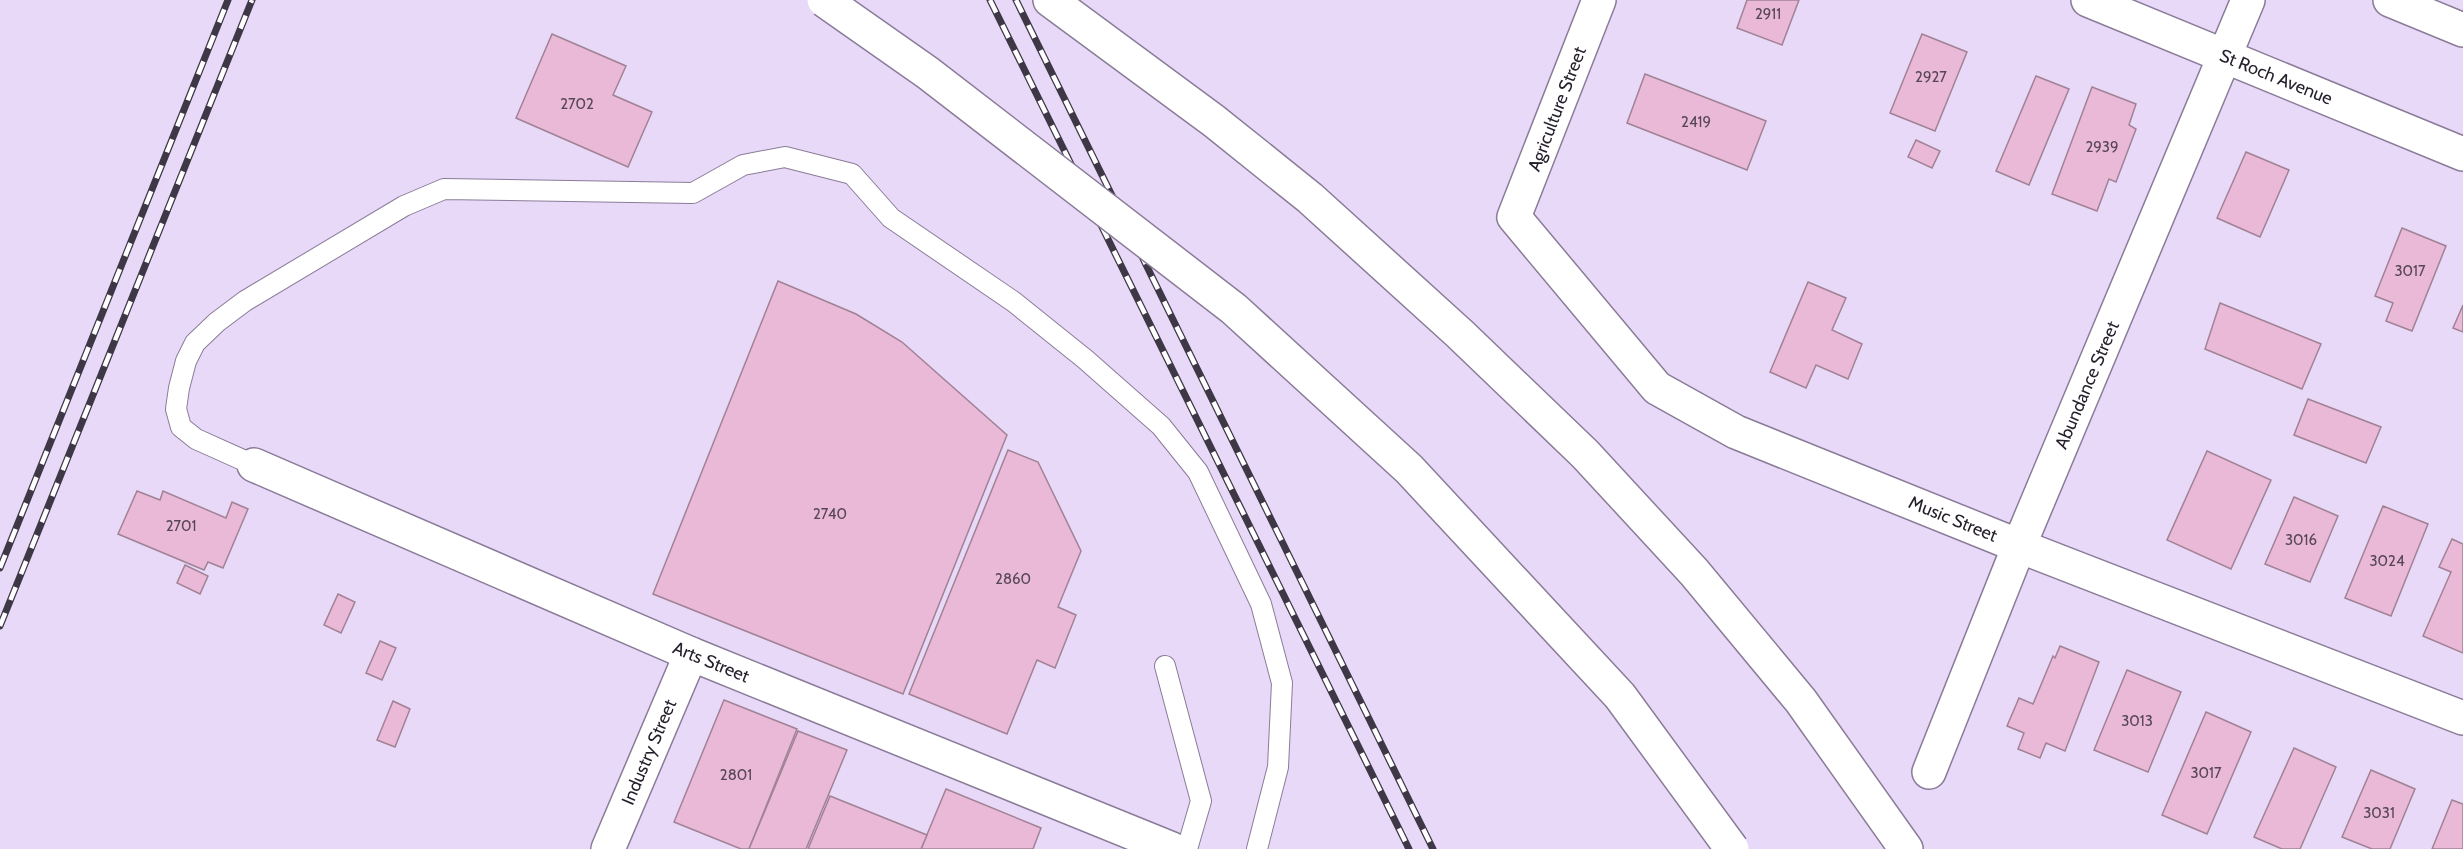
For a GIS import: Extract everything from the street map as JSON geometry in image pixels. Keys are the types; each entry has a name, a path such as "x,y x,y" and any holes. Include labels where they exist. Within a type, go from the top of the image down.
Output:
{"main road":[{"path":"824,0 928,73 1234,309 1409,469 1620,696 1732,849"},
{"path":"1050,0 1214,121 1310,198 1460,334 1585,454 1694,572 1800,701 1906,849"},
{"name":"Agriculture Street","path":"1514,217 1599,0"},
{"name":"St Roch Avenue","path":"2088,0 2463,154"},
{"name":"Abundance Street","path":"1929,772 2019,546 2248,0"},
{"path":"2390,0 2463,30"},
{"name":"Music Street","path":"1514,217 1657,388 1736,432 2019,546 2463,718"},
{"name":"Arts Street","path":"254,465 691,654 1172,849"},
{"name":"Industry Street","path":"608,849 691,654"}],"lane":[{"path":"254,465 196,438 181,428 176,410 178,388 186,361 195,343 217,322 245,301 404,206 444,189 693,193 743,165 785,158 852,174 891,218 1014,302 1093,366 1161,426 1198,472 1262,604 1282,683 1278,767 1257,849"},
{"path":"1165,666 1201,801 1187,849"}],"building":[{"path":"1747,0 1799,0 1782,45 1737,28"},
{"path":"552,34 626,66 613,95 652,112 628,167 516,118"},
{"path":"1922,34 1967,52 1935,131 1890,113"},
{"path":"1645,74 1766,121 1747,170 1627,123"},
{"path":"2036,76 2069,89 2029,185 1996,171"},
{"path":"2092,87 2136,104 2129,125 2136,129 2116,182 2109,179 2097,211 2052,194"},
{"path":"1916,140 1940,151 1932,168 1908,157"},
{"path":"2246,152 2289,170 2260,237 2217,218"},
{"path":"2402,228 2446,246 2412,331 2386,321 2393,303 2375,296"},
{"path":"778,281 856,314 902,342 1007,435 903,694 653,594"},
{"path":"1808,282 1846,298 1832,330 1862,344 1848,379 1816,365 1806,388 1770,372"},
{"path":"2220,303 2321,344 2302,389 2205,349"},
{"path":"2463,305 2463,332 2453,328"},
{"path":"2308,399 2381,427 2366,463 2294,435"},
{"path":"1008,450 1038,462 1081,551 1058,607 1076,615 1055,668 1037,660 1007,734 909,694"},
{"path":"2207,451 2271,480 2231,569 2167,540"},
{"path":"137,491 160,500 163,491 226,518 232,502 248,509 223,568 208,562 204,570 118,534"},
{"path":"2294,497 2338,516 2310,582 2265,564"},
{"path":"2383,506 2428,524 2391,616 2345,598"},
{"path":"2452,539 2463,544 2463,653 2423,636 2451,572 2439,567"},
{"path":"185,565 208,576 200,594 177,583"},
{"path":"338,594 355,602 341,633 324,625"},
{"path":"380,641 396,648 382,680 366,673"},
{"path":"2060,646 2099,662 2065,751 2046,743 2040,758 2018,749 2024,733 2007,726 2019,698 2033,704 2053,656 2055,658"},
{"path":"2127,670 2181,692 2148,772 2094,750"},
{"path":"724,700 797,729 749,849 741,849 674,822"},
{"path":"393,701 410,709 395,747 377,740"},
{"path":"2206,712 2251,732 2207,834 2162,815"},
{"path":"798,731 847,750 806,849 749,849"},
{"path":"2294,748 2336,767 2300,849 2282,849 2254,837"},
{"path":"2371,770 2415,789 2390,849 2372,849 2342,837"},
{"path":"946,789 1041,828 1033,849 921,849"},
{"path":"830,796 927,835 921,849 808,849"},
{"path":"2452,800 2463,804 2463,849 2432,849"}],"railway":[{"path":"0,568 228,0"},
{"path":"0,626 252,0"},
{"path":"990,0 1409,849"},
{"path":"1016,0 1433,849"}]}
